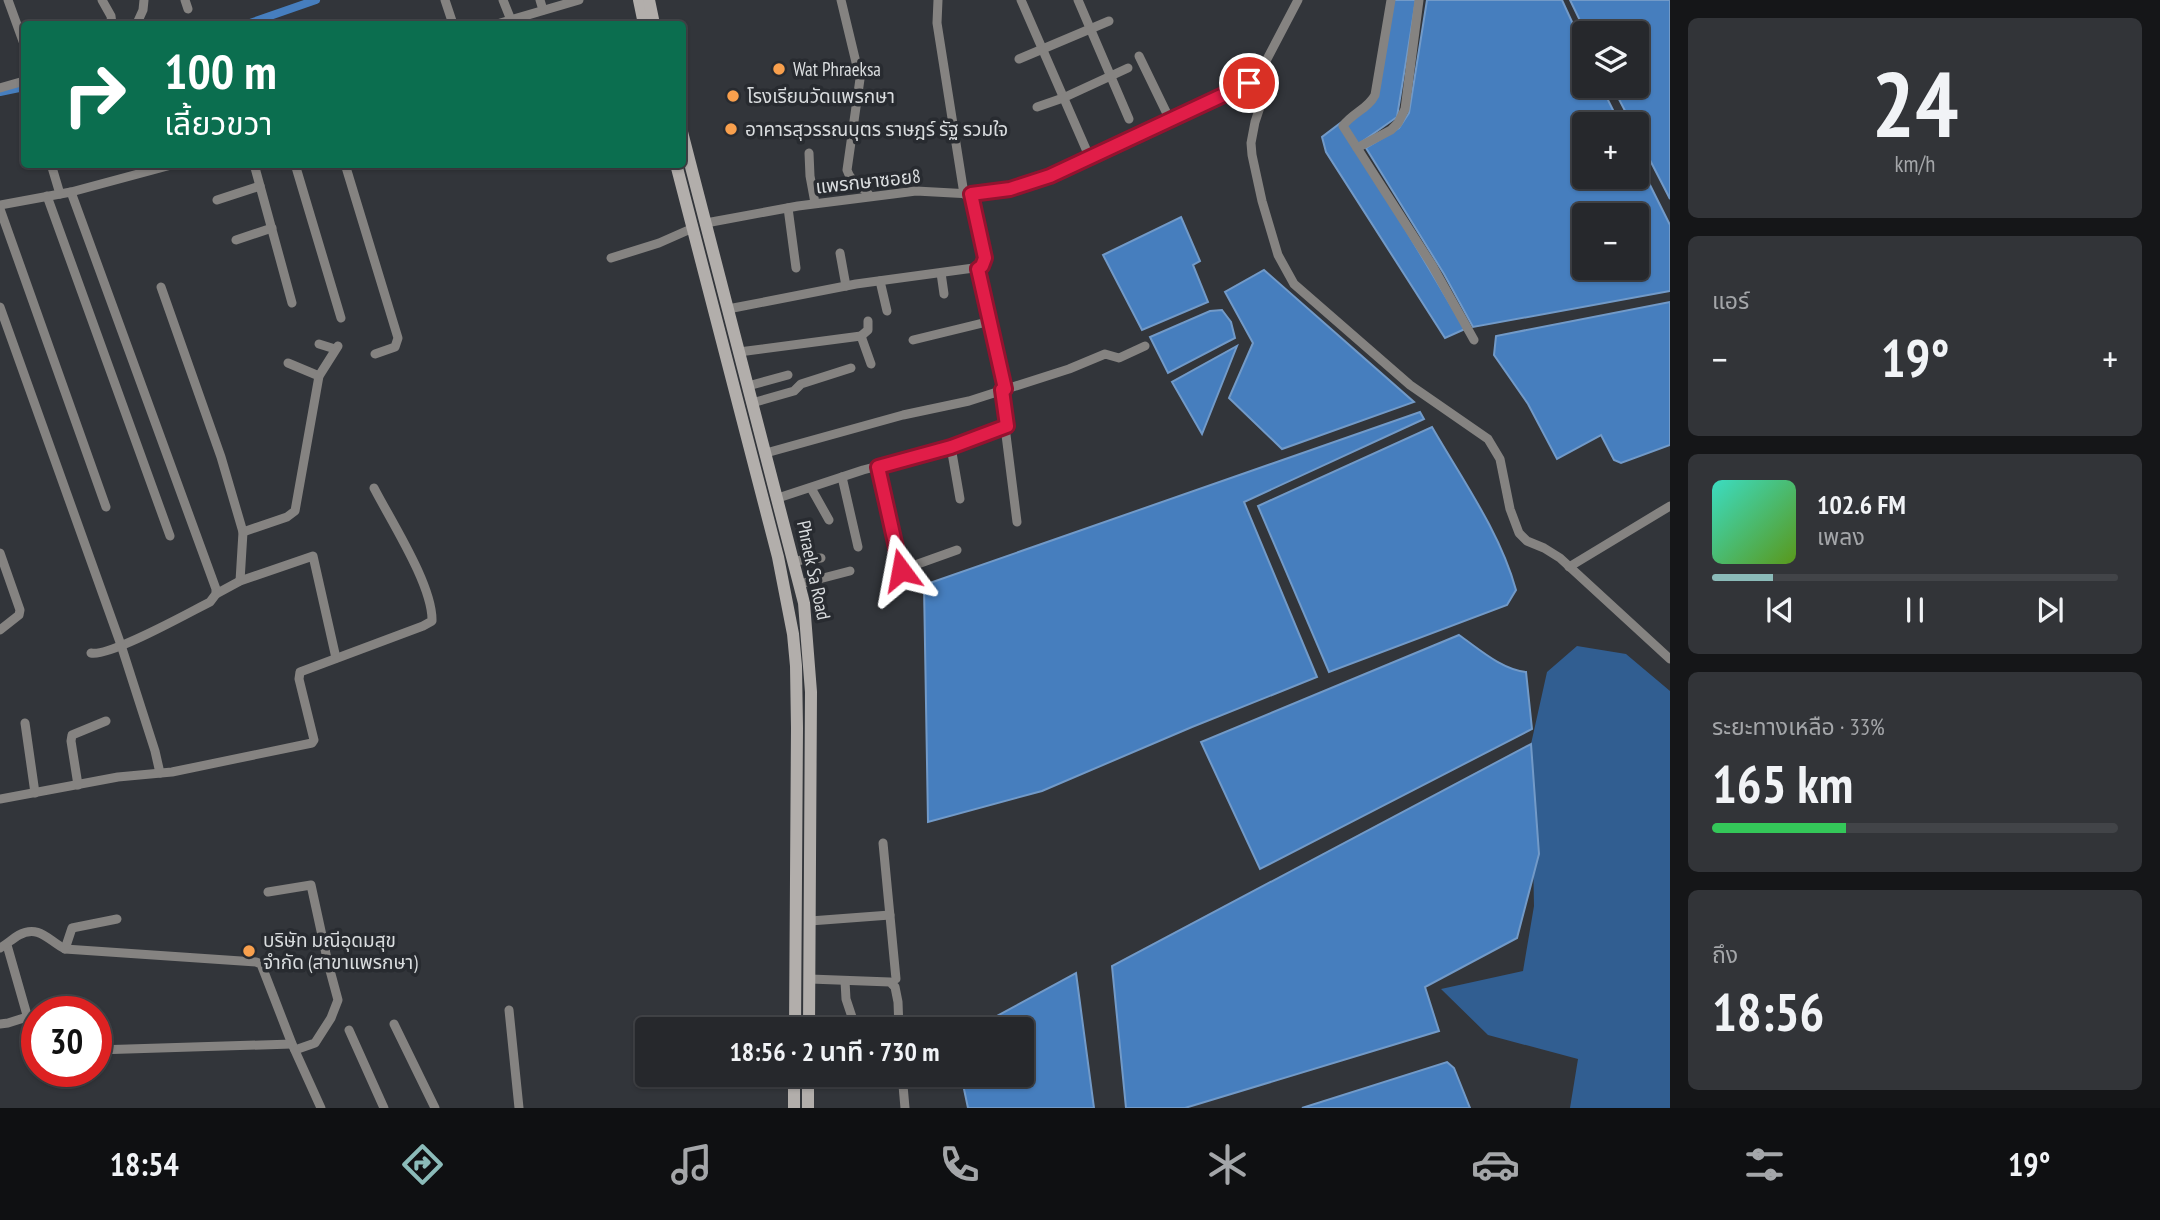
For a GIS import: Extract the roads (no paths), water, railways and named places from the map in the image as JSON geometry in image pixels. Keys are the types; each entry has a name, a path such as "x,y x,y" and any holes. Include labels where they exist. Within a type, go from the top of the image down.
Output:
{"main road":[{"path":"639,0 643,21"},
{"path":"649,0 653,21"},
{"name":"Phraek Sa Road","path":"686,147 800,584 807,623 811,692 809,1017"},
{"name":"Phraek Sa Road","path":"677,168 778,557 793,635 797,716 795,1017"},
{"path":"795,998 809,998"},
{"path":"794,1087 794,1108"},
{"path":"808,1087 808,1108"}],"street":[{"path":"8,0 21,36"},
{"path":"102,0 112,21"},
{"path":"138,21 144,0"},
{"path":"444,0 452,21"},
{"path":"503,0 511,20"},
{"path":"508,21 541,5 579,0"},
{"path":"841,0 860,79 847,170 852,181 867,191 870,197"},
{"path":"728,309 846,286 978,269 982,266 985,258 968,194 937,23 938,0"},
{"path":"1078,0 1129,118"},
{"path":"1298,0 1255,82 1263,98 1255,122 1252,156 1278,255 1294,284 1410,385 1488,439 1500,459 1510,509 1519,533 1527,541 1552,553 1569,566 1670,659"},
{"path":"1391,0 1375,95 1371,102 1349,118 1343,126 1432,265 1474,340"},
{"path":"1357,148 1391,130 1398,124 1405,108 1419,0"},
{"path":"1023,1 1089,156"},
{"path":"1019,59 1110,21"},
{"path":"1139,57 1170,120"},
{"path":"1037,107 1128,68"},
{"path":"0,88 21,82"},
{"name":"แพรกษาซอย8","path":"706,223 788,208 916,191 968,194 1010,189 1040,179 1255,82"},
{"path":"809,153 815,204"},
{"path":"52,168 60,194"},
{"path":"106,507 0,207 71,192 152,168"},
{"path":"255,168 292,303"},
{"path":"296,168 341,318"},
{"path":"346,168 398,338 391,349 375,354"},
{"path":"217,200 260,186"},
{"path":"71,192 215,584 216,594"},
{"path":"47,196 170,536"},
{"path":"788,208 796,268"},
{"path":"236,240 272,228"},
{"path":"611,258 659,243 693,228"},
{"path":"840,253 846,286"},
{"path":"778,498 951,447 1007,424 1004,389 978,269"},
{"path":"941,273 944,294"},
{"path":"880,281 887,311"},
{"path":"161,287 221,457 243,533 240,581"},
{"path":"0,307 121,645 160,773"},
{"path":"739,352 861,336 868,330 868,321"},
{"path":"913,340 991,321"},
{"path":"861,336 871,364"},
{"path":"243,533 287,517 295,511 316,375 337,348 319,344"},
{"path":"766,453 904,415 969,401 1076,367 1105,354 1119,358 1145,346"},
{"path":"288,363 316,375"},
{"path":"752,403 794,391 801,384 852,368"},
{"path":"748,386 788,375"},
{"path":"1004,427 1017,522"},
{"path":"951,447 960,499"},
{"path":"878,467 901,570 957,550"},
{"path":"842,477 858,547"},
{"path":"0,799 118,777 160,773 312,743 314,740 299,674 303,670 432,621 432,609 424,584 374,488"},
{"path":"811,488 829,520"},
{"path":"1569,566 1670,506"},
{"path":"0,553 20,610 19,615 0,630"},
{"path":"91,653 101,654 210,603 216,594 240,581 313,556 336,658"},
{"path":"794,561 821,558"},
{"path":"800,584 850,571"},
{"path":"78,785 72,735 106,721"},
{"path":"25,723 35,793"},
{"path":"883,843 896,979"},
{"path":"112,1050 294,1047 315,1043 331,1018 338,1000 311,885 268,892"},
{"path":"810,921 890,915"},
{"path":"65,949 72,928 117,919"},
{"path":"21,999 3,946 30,930 38,931 65,949 256,962 265,969 294,1047 321,1108"},
{"path":"810,979 890,982 895,987 898,1017"},
{"path":"845,981 846,999 852,1017"},
{"path":"509,1010 519,1108"},
{"path":"0,1024 21,1019"},
{"path":"394,1024 435,1108"},
{"path":"349,1030 384,1108"},
{"path":"903,1087 905,1108"}],"waterway":[{"path":"256,21 316,0"},
{"path":"0,92 21,88"}],"place":[{"name":"Wat Phraeksa","path":"779,69"},
{"name":"โรงเรียนวัดแพรกษา","path":"733,96"},
{"name":"อาคารสุวรรณบุตร ราษฎร์ รัฐ รวมใจ","path":"731,129"},
{"name":"บริษัท มณีอุดมสุข จำกัด (สาขาแพรกษา)","path":"249,951"}]}
